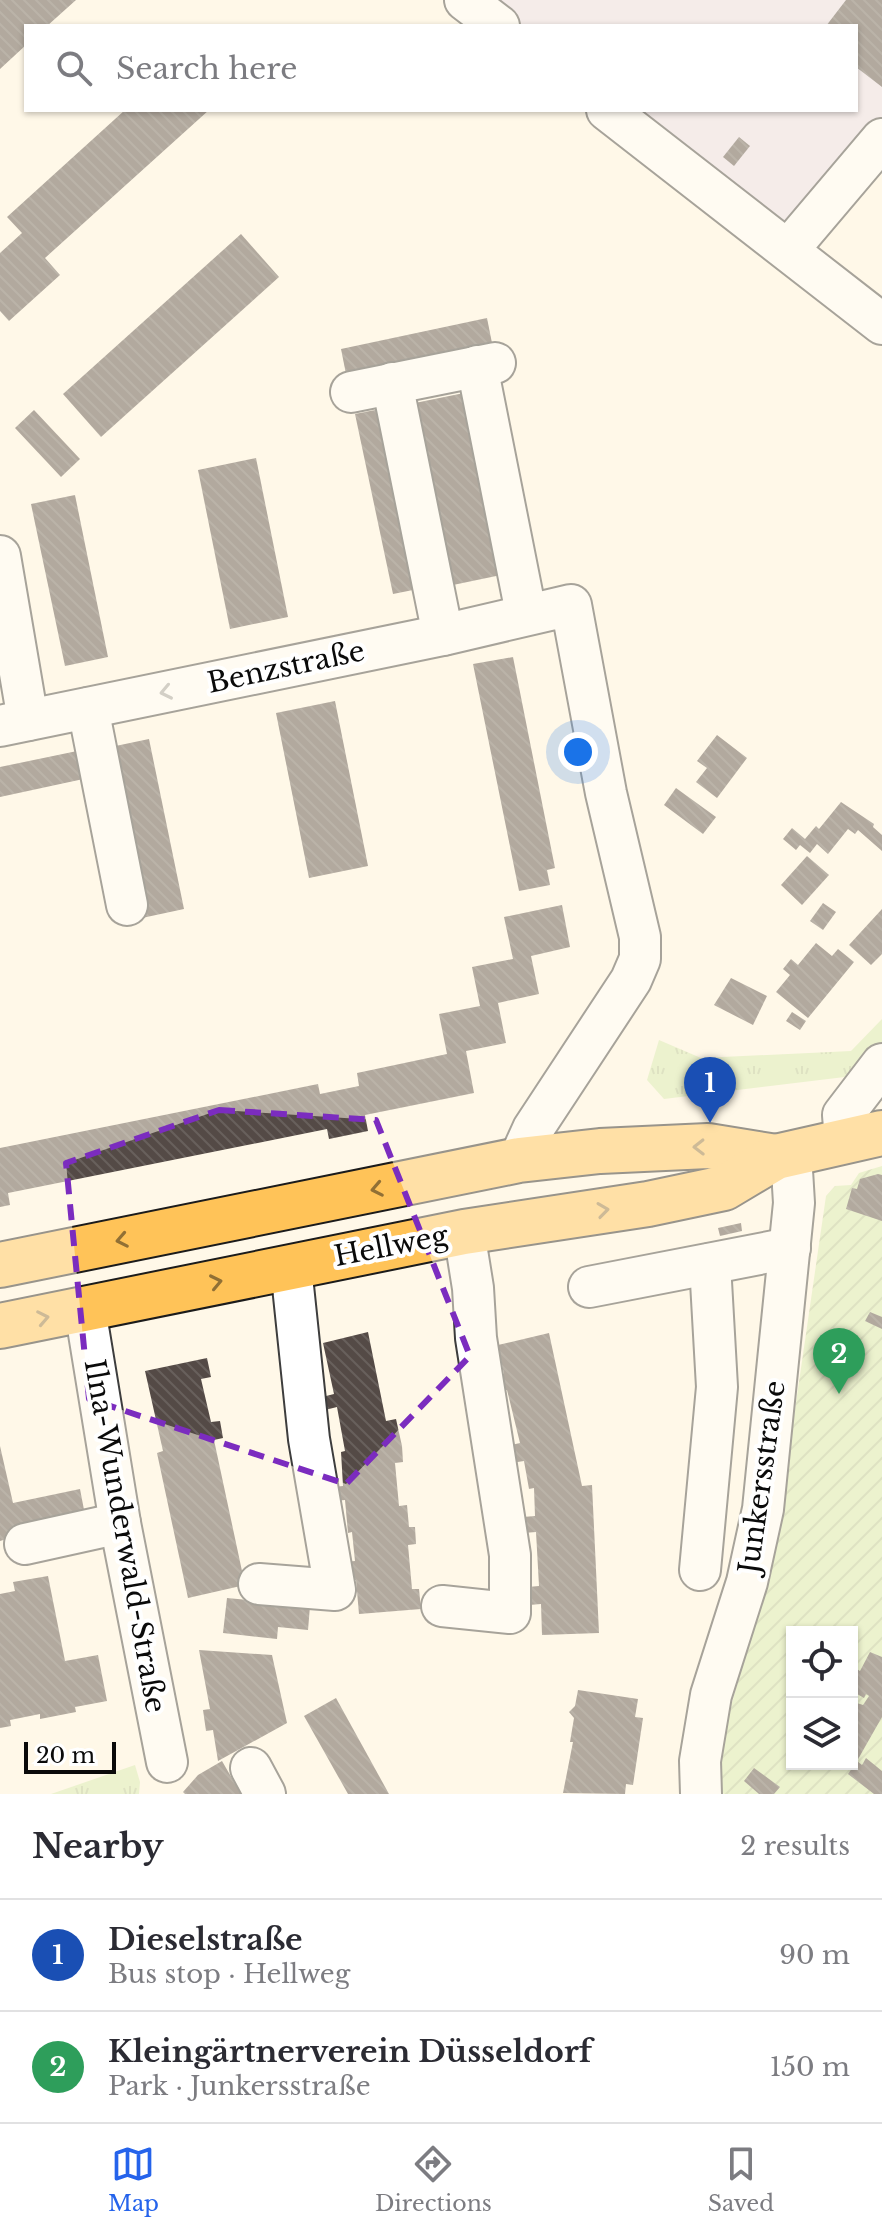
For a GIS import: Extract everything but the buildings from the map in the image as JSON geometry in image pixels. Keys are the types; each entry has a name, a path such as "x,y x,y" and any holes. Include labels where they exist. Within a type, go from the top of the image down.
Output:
{"main road":[{"name":"Hellweg","path":"0,1326 464,1232 648,1204 724,1188 783,1156 863,1137"},
{"name":"Hellweg","path":"0,1265 519,1160 600,1151 708,1146 783,1156"},
{"path":"519,1160 526,1222"}],"street":[{"path":"465,0 496,24"},
{"path":"610,112 882,324"},
{"path":"788,250 882,139"},
{"path":"351,392 486,364 526,613"},
{"path":"392,383 443,635"},
{"path":"0,556 14,723"},
{"name":"Benzstraße","path":"14,723 443,635 526,613 571,605 606,793 640,937 640,959 631,980 533,1129 519,1160"},
{"path":"88,708 127,905"},
{"path":"863,1137 843,1115 882,1064"},
{"name":"Junkersstraße","path":"701,1794 700,1761 711,1695 747,1582 763,1509 794,1203 783,1156"},
{"path":"442,1606 510,1613 510,1555 476,1338 473,1288 464,1232"},
{"path":"589,1287 790,1248"},
{"path":"700,1570 717,1387 710,1264"},
{"path":"259,1584 335,1590 309,1439 291,1267"},
{"name":"Ilna-Wunderwald-Straße","path":"85,1309 113,1546 167,1762"},
{"path":"25,1544 113,1546"}],"highlighted area":[{"path":"219,1110 376,1120 470,1356 346,1484 89,1399 66,1163"}],"shaded area":[{"path":"483,0 882,0 882,133 789,237 628,112 858,112 858,24 514,24"}],"green space":[{"path":"882,1019 882,1043 853,1076 664,1099 647,1080 659,1040 701,1058 851,1051"},
{"path":"882,1166 882,1794 724,1794 719,1790 726,1724 774,1554 826,1196 835,1186 851,1185 859,1173"},
{"path":"135,1765 140,1782 139,1794 51,1794"}],"place":[{"name":"Dieselstraße","path":"710,1123"},
{"name":"Kleingärtnerverein Düsseldorf","path":"839,1394"}]}
